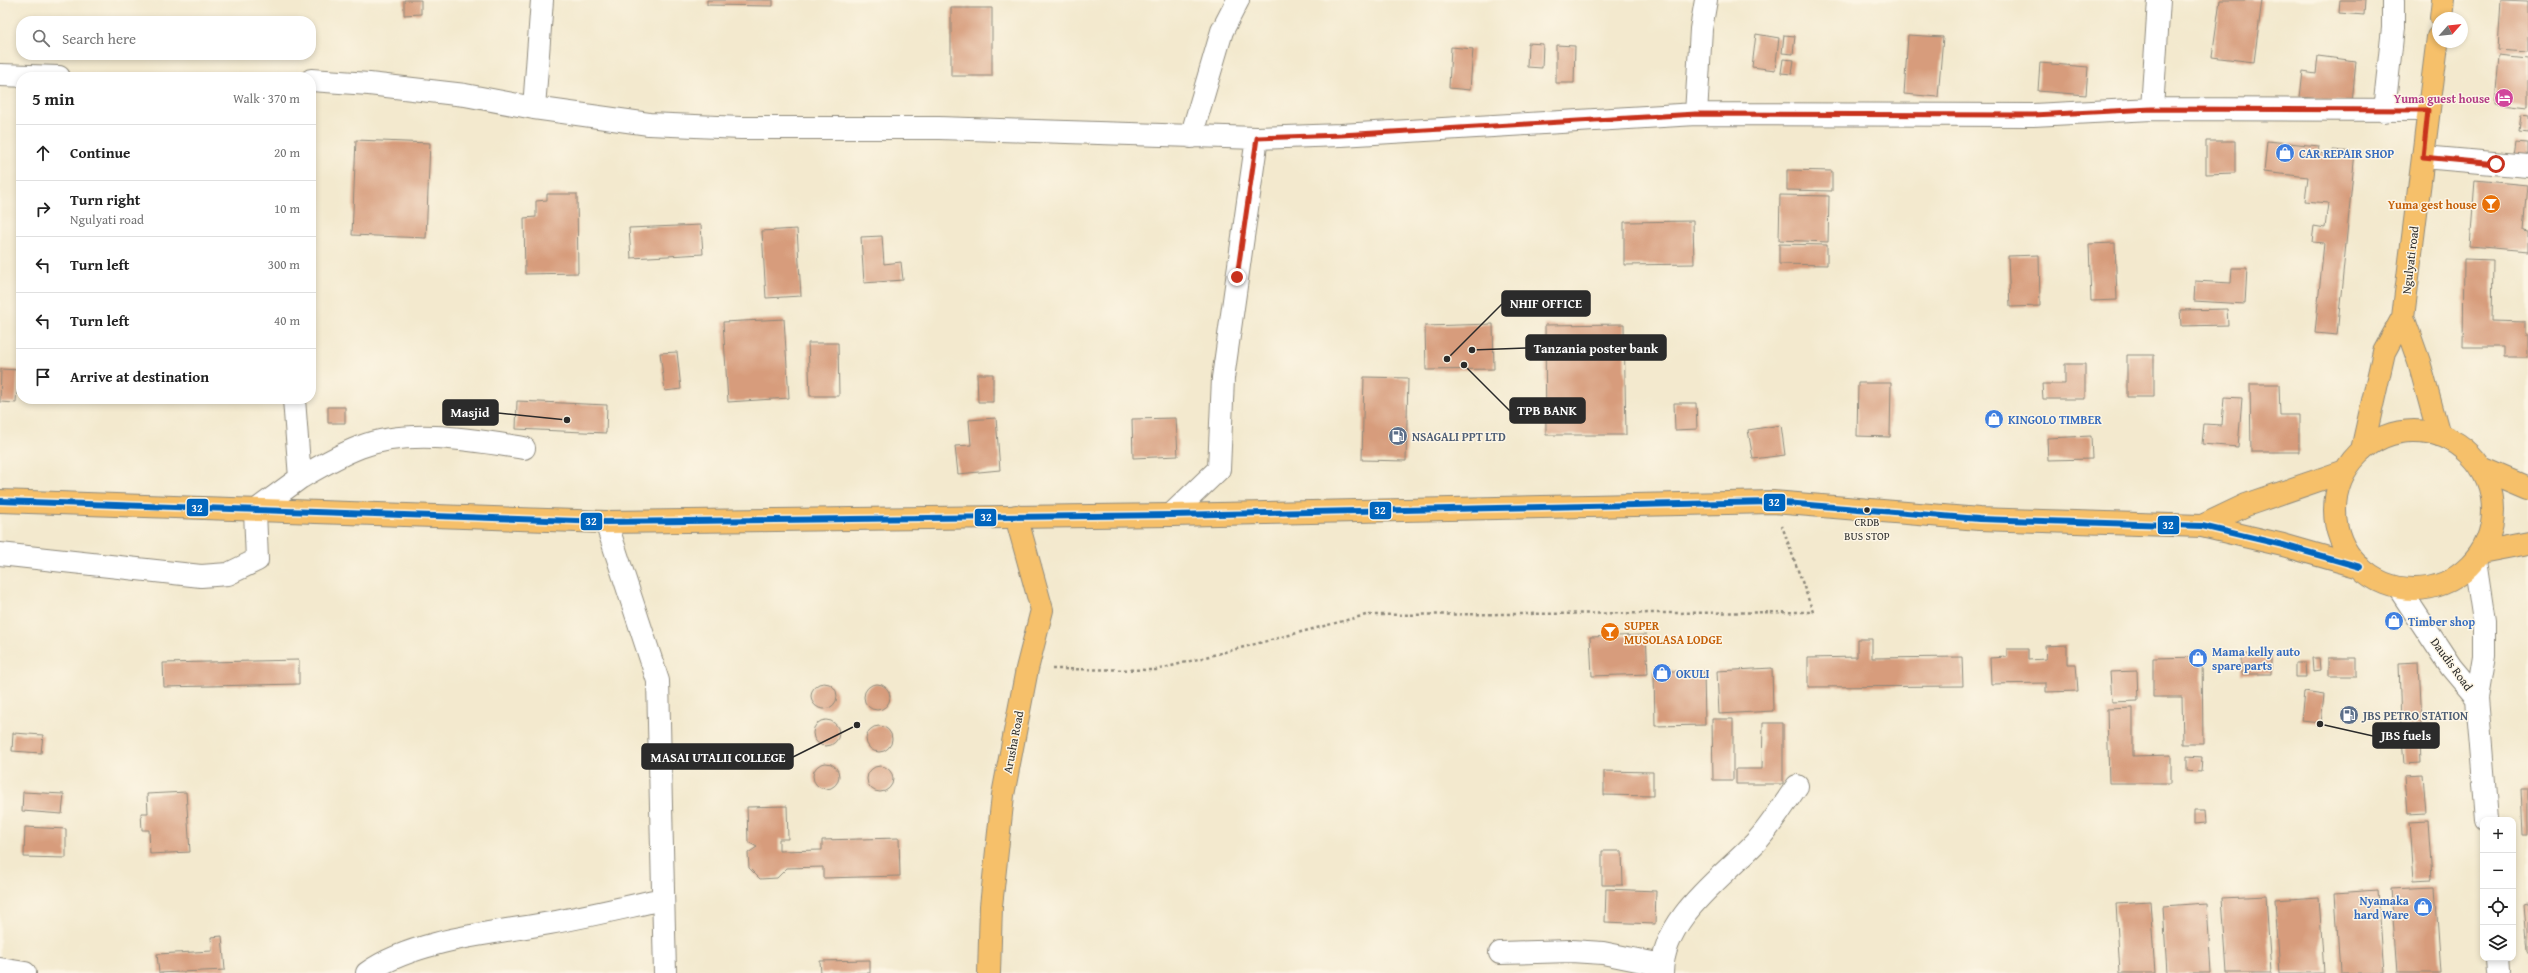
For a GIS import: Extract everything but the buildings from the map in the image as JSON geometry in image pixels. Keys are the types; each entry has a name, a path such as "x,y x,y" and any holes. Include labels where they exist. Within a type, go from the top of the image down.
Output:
{"main road":[{"path":"2442,12 2443,0"},
{"name":"Ngulyati road","path":"2362,450 2384,352 2403,317 2436,48"},
{"name":"Ngulyati road","path":"2403,317 2420,362 2439,435"},
{"path":"2412,431 2439,435 2463,448 2481,468 2492,494 2493,521 2486,544 2478,556 2452,580 2429,588 2400,590 2380,582 2360,567 2345,548 2337,524 2336,497 2345,471 2362,450 2386,436 2412,431"},
{"path":"2481,468 2528,488"},
{"path":"2202,526 2246,506 2345,471"},
{"path":"0,501 606,522 1171,515 1773,502 1979,519 2202,526 2284,545 2360,567"},
{"name":"Arusha Road","path":"989,973 991,906 1003,795 1027,669 1042,610 1016,516"},
{"path":"2478,556 2528,543"}],"street":[{"path":"534,108 542,0"},
{"path":"1190,136 1222,31 1238,0"},
{"path":"1696,114 1701,29 1706,0"},
{"path":"2152,109 2159,0"},
{"path":"2384,111 2393,28 2393,0"},
{"path":"0,75 16,76"},
{"path":"316,80 465,94 534,108 649,124 741,128 939,128 1257,138 1341,135 1696,114 2033,115 2152,109 2428,110"},
{"path":"1171,515 1219,469 1223,378 1257,138"},
{"path":"2423,157 2528,166"},
{"path":"294,404 300,478"},
{"path":"0,554 201,576 228,574 257,560 255,511 300,478 361,447 392,439 428,438 476,440 524,448"},
{"path":"606,522 658,681 665,973"},
{"name":"Daudis Road","path":"2478,556 2484,621 2484,656 2477,698 2487,817"},
{"name":"Daudis Road","path":"2400,590 2451,668 2477,698"},
{"path":"1500,953 1571,951 1603,953 1662,969 1667,944 1683,917 1757,841 1797,786"},
{"path":"366,973 380,963 402,953 434,945 585,917 663,899"},
{"path":"2496,961 2498,973"},
{"path":"0,969 25,973"}],"path":[{"path":"1027,669 1156,670 1366,615 1813,612 1773,502"}],"transit line":[{"name":"32","path":"0,501 606,522 1171,515 1773,502 1979,519 2202,526 2283,545 2360,567"}],"place":[{"name":"Yuma guest house","path":"2504,98"},
{"name":"CAR REPAIR SHOP","path":"2285,153"},
{"name":"Yuma gest house","path":"2491,204"},
{"name":"Tanzania poster bank","path":"1472,350"},
{"name":"NHIF OFFICE","path":"1447,359"},
{"name":"TPB BANK","path":"1464,365"},
{"name":"KINGOLO TIMBER","path":"1994,419"},
{"name":"Masjid","path":"567,420"},
{"name":"NSAGALI PPT LTD","path":"1398,436"},
{"name":"CRDB BUS STOP","path":"1867,510"},
{"name":"Timber shop","path":"2394,621"},
{"name":"SUPER MUSOLASA LODGE","path":"1610,632"},
{"name":"Mama kelly auto spare parts","path":"2198,658"},
{"name":"OKULI","path":"1662,673"},
{"name":"JBS PETRO STATION","path":"2349,715"},
{"name":"JBS fuels","path":"2320,724"},
{"name":"MASAI UTALII COLLEGE","path":"857,725"},
{"name":"Nyamaka hard Ware","path":"2423,907"}],"route":[{"path":"1237,277 1257,138 1341,135 1437,128 1696,114 1872,113 2033,115 2152,109 2428,110 2423,157 2496,164"}]}
